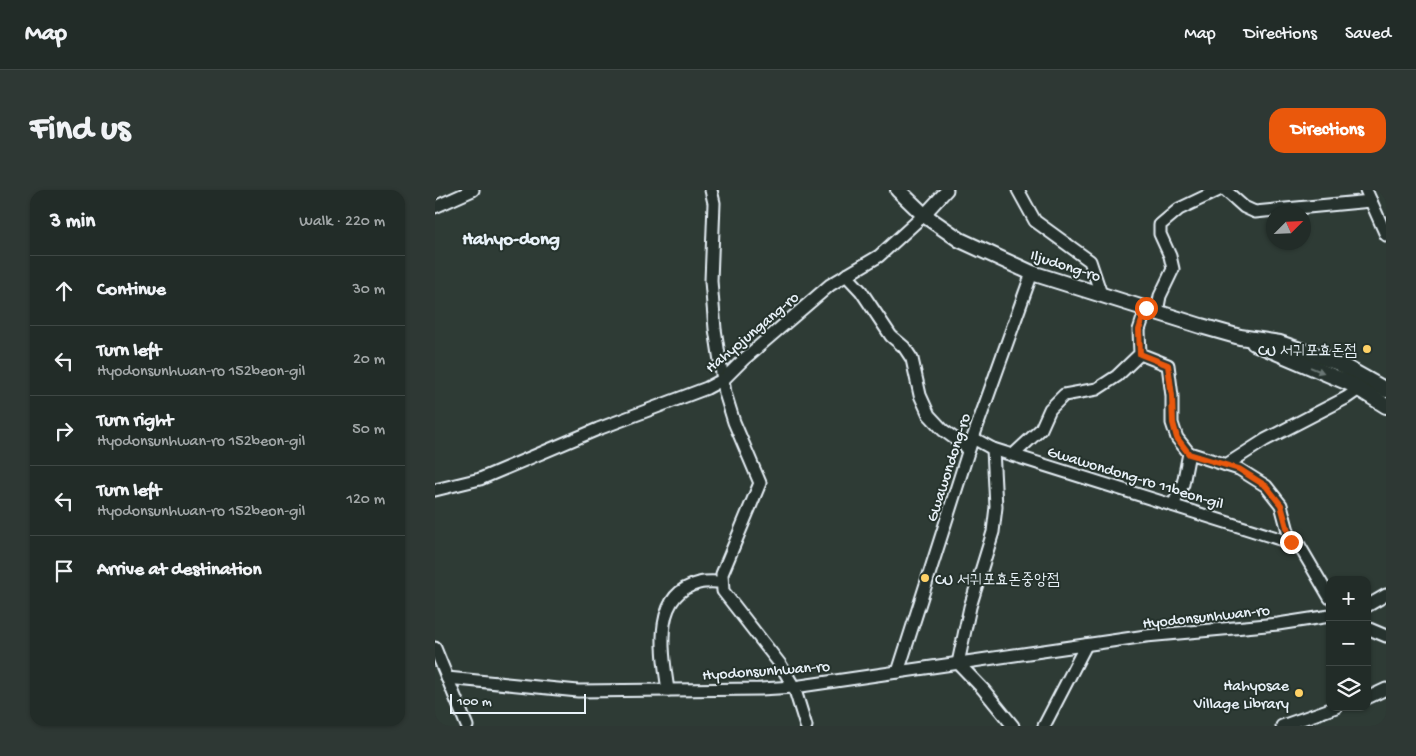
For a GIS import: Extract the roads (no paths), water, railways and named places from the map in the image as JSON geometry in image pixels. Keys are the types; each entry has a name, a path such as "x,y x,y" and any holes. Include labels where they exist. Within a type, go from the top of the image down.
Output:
{"main road":[{"name":"Iljudong-ro","path":"898,190 924,215 960,240 1032,274 1240,337 1359,388 1386,406"},
{"name":"Iljudong-ro","path":"1240,337 1280,343 1338,363 1386,390"},
{"path":"1280,343 1313,348 1330,353 1386,380"}],"street":[{"path":"435,207 473,190"},
{"path":"711,190 714,203 711,282 715,330 725,393 734,422 760,482 722,574 723,591 779,664 794,687 806,726"},
{"name":"Hahyojungang-ro","path":"435,490 480,479 589,432 707,388 724,378 830,284 879,256 924,215 947,190"},
{"path":"1018,190 1035,220 1090,261 1101,294"},
{"path":"1013,454 1041,429 1050,409 1064,396 1097,389 1117,376 1140,354 1139,330 1160,296 1173,269 1170,256 1160,234 1160,225 1179,209 1219,190"},
{"path":"1225,190 1243,207 1255,212 1374,202 1386,235"},
{"name":"Gwawondong-ro","path":"898,672 969,449 1032,274"},
{"path":"846,276 861,291 891,336 904,347 913,359 920,395 929,415 943,430 969,449"},
{"path":"1140,354 1168,365 1173,423 1177,438 1189,454 1239,469 1266,486 1281,505 1291,542 1299,545 1326,591"},
{"path":"1225,465 1265,440 1346,398 1359,388"},
{"name":"Gwawondong-ro 11beon-gil","path":"973,438 993,449 1291,542"},
{"path":"993,449 996,507 993,532 970,607 958,663 983,689 1013,726"},
{"path":"1173,505 1183,484 1189,454"},
{"path":"668,690 663,654 663,629 669,604 677,595 690,586 699,583 722,582"},
{"path":"1371,604 1386,595"},
{"name":"Hyodonsunhwan-ro","path":"447,678 578,692 794,687 1146,636 1278,624 1326,617"},
{"path":"1371,630 1386,636"},
{"path":"1044,726 1086,645"},
{"path":"436,655 467,726"},
{"path":"1371,696 1386,689"},
{"path":"1282,726 1326,710"}],"place":[{"name":"CU 서귀포효돈점","path":"1367,349"},
{"name":"CU 서귀포효돈중앙점","path":"925,578"},
{"name":"Hahyosae Village Library","path":"1299,693"}],"district":[{"name":"Hahyo-dong","path":"511,237"}]}
